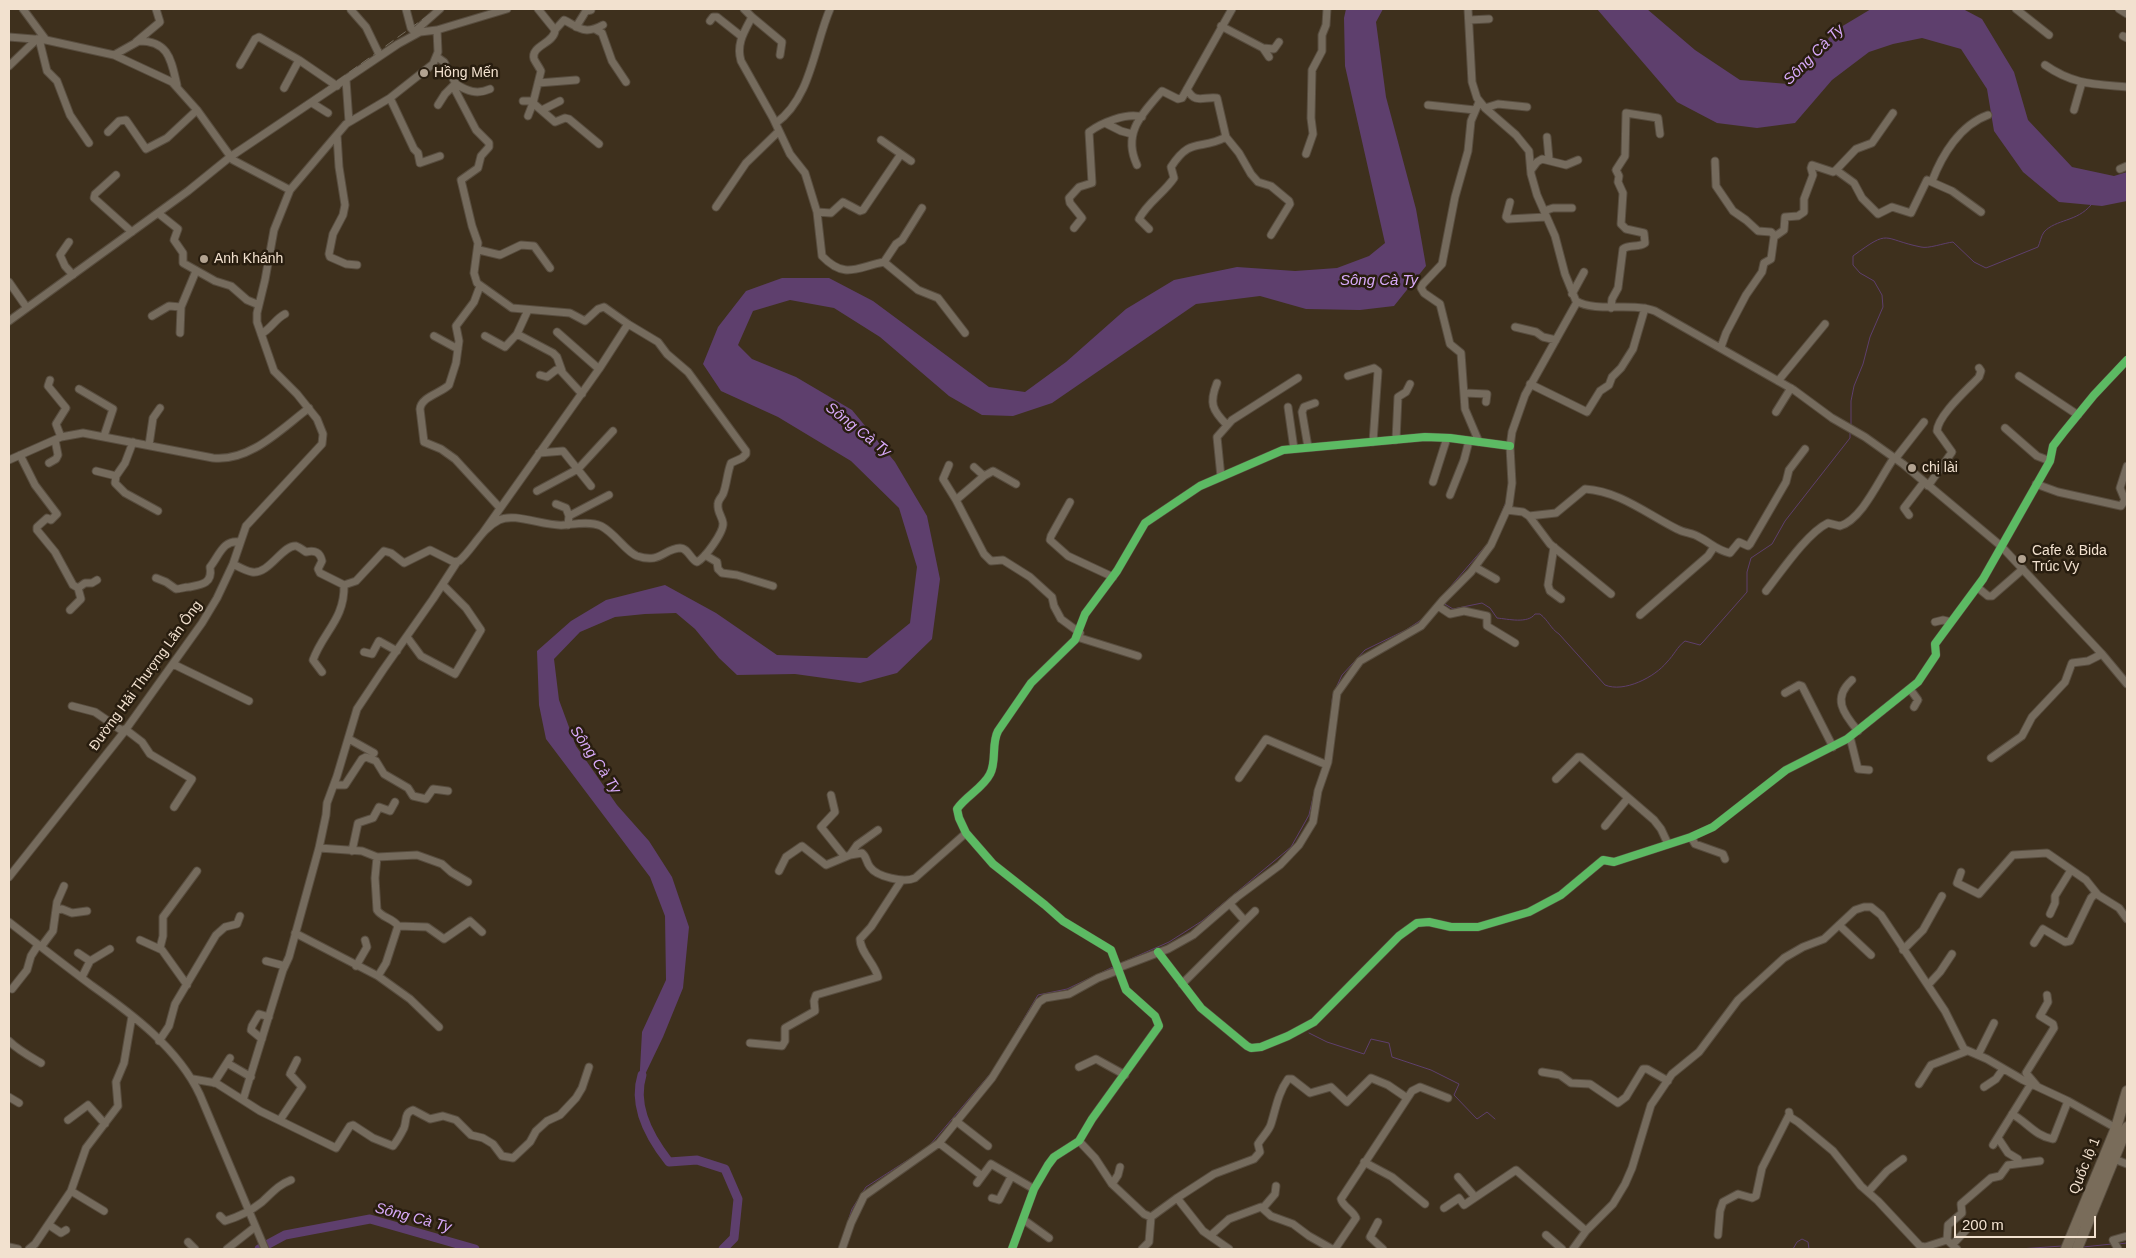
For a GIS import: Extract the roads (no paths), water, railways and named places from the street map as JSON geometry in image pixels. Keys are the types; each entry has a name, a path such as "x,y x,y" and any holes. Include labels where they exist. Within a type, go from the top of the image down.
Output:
{"highway":[{"name":"Quốc lộ 1","path":"2076,1243 2127,1091"},
{"name":"Quốc lộ 1","path":"2066,1249 2076,1243 2127,1127"}],"street":[{"path":"23,9 41,39 47,71 57,81 70,115 89,143"},
{"path":"114,55 134,43 160,22 156,9"},
{"path":"406,9 408,21 415,33"},
{"path":"9,321 158,213 230,157 415,33 440,9"},
{"path":"415,33 425,30 437,30 507,9"},
{"path":"538,9 555,30"},
{"path":"744,9 782,42 780,55"},
{"path":"776,123 786,115 802,91 830,9"},
{"path":"1137,165 1132,153 1132,134 1142,117 1162,91 1180,99 1232,9"},
{"path":"1306,154 1313,134 1311,118 1312,70 1322,51 1322,35 1326,25 1327,9"},
{"path":"1468,9 1472,82 1479,102 1516,135 1529,151 1534,185 1557,242 1572,294 1578,302 1611,308 1645,308 1662,315 1792,388 1832,418 1865,437 1894,458 2002,546 2102,654 2127,684"},
{"path":"2016,9 2048,35"},
{"path":"2119,9 2127,14"},
{"path":"351,10 362,22 380,56"},
{"path":"576,27 586,11 591,10"},
{"path":"710,21 713,17 717,17 741,36"},
{"path":"752,17 741,36 739,52 741,61 776,123 790,154 805,172 817,212 821,254 834,267 848,271 884,262 896,244 902,240 922,208"},
{"path":"1469,20 1489,19"},
{"path":"528,116 541,71 534,55 538,48 554,37 555,30 564,20 576,27 590,31 603,25"},
{"path":"1221,26 1264,48 1274,49 1279,42"},
{"path":"595,29 602,33 612,61 626,82"},
{"path":"437,30 437,57 444,62 476,130 489,144 489,147 480,156 478,168 461,180 478,243 479,250 474,273 475,279 480,286 512,308 570,313 585,321 598,309 604,307 658,342 667,354 688,372 746,451 742,458 731,463 723,494 718,504 723,528 701,560 696,561 685,549 680,548 654,558 637,556 630,552 616,537 600,526 568,525 504,518 492,524 482,534"},
{"path":"9,37 41,39 114,55 177,85"},
{"path":"240,65 258,37 299,60 337,86"},
{"path":"9,66 41,39"},
{"path":"134,43 139,41 148,42 158,45 166,51 177,85 230,157 245,168 290,190"},
{"path":"1264,48 1269,57"},
{"name":"Đường Hải Thượng Lãn Ông","path":"9,877 125,731 209,612 233,564 249,523 322,444 323,434 321,427 309,408 274,371 256,317 274,230 290,190 349,122 390,98 433,64 437,57"},
{"path":"284,88 299,60"},
{"path":"2045,65 2063,77 2082,82 2127,87"},
{"path":"346,80 349,122"},
{"path":"538,83 576,80"},
{"path":"2074,110 2082,82"},
{"path":"454,85 465,90 477,92 490,89"},
{"path":"438,105 454,85"},
{"path":"1187,89 1190,95 1198,100 1214,97 1218,99 1226,137 1239,152 1254,179 1262,184 1271,186 1290,203 1271,235"},
{"path":"390,98 414,149 418,153 420,162 440,156"},
{"path":"542,110 560,101"},
{"path":"523,102 533,102 556,122 569,118 599,144"},
{"path":"1479,102 1470,121 1467,155 1455,197 1442,264 1422,288 1424,293 1440,304 1450,344 1461,353 1465,411 1480,442"},
{"path":"312,103 328,113"},
{"path":"1485,108 1498,104 1527,107"},
{"path":"1428,105 1475,110"},
{"path":"108,132 119,121 126,120 146,149 167,138 197,110"},
{"path":"1611,308 1612,300 1618,288 1623,249 1645,243 1644,233 1626,229 1621,224 1623,190 1618,182 1619,176 1616,170 1624,159 1627,130 1626,113 1658,118 1660,134"},
{"path":"1721,347 1726,333 1746,295 1762,272 1763,264 1772,259 1775,236 1785,229 1785,217 1798,216 1804,212 1804,200 1813,175 1812,165 1834,172 1856,149 1872,143 1893,114"},
{"path":"1074,228 1082,218 1070,203 1069,198 1079,187 1092,183 1089,132 1119,117 1134,115 1142,117"},
{"path":"1932,181 1938,167 1958,137 1971,125 1988,115"},
{"path":"1107,124 1120,131 1132,134"},
{"path":"716,208 746,163 779,131"},
{"path":"337,135 339,166 346,205 344,215 333,234 329,254 336,261 357,265"},
{"path":"1149,229 1139,219 1145,209 1174,178 1171,167 1174,162 1189,147 1226,137"},
{"path":"1547,137 1549,159"},
{"path":"882,140 911,160"},
{"path":"817,212 832,213 843,202 860,211 863,210 900,154"},
{"path":"1532,170 1539,160 1549,159 1566,165 1578,160"},
{"path":"1715,161 1715,184 1733,211 1758,231 1771,232 1775,236"},
{"path":"1836,170 1854,183 1862,198 1878,214 1892,207 1911,213 1927,180 1952,191 1981,212"},
{"path":"116,175 95,194 94,198 132,232"},
{"path":"1510,202 1506,217 1508,219 1545,214 1559,208 1572,208"},
{"path":"158,213 178,229 174,240 183,253 183,263 231,286 247,300 259,305"},
{"path":"69,242 60,255 65,266 73,275"},
{"path":"479,250 500,255 521,245 534,246 550,268"},
{"path":"884,262 918,290 938,298 965,333"},
{"path":"180,333 181,307 196,270"},
{"path":"1572,294 1584,272"},
{"path":"9,282 27,308"},
{"path":"480,286 474,302 456,326 459,336 458,349 449,385 420,405 424,442 426,445 441,449 455,458 500,508"},
{"path":"842,1249 851,1224 867,1193 939,1143 995,1074 1039,1002 1045,998 1070,994 1098,978 1193,935 1280,865 1299,845 1313,822 1318,791 1333,738 1337,694 1355,666 1368,656 1419,628 1475,567 1494,540 1507,510 1512,486 1507,446 1530,384 1578,302"},
{"path":"152,316 169,306 181,307"},
{"path":"1530,384 1588,412 1600,391 1609,385 1612,377 1622,368 1633,349 1645,308"},
{"path":"485,336 505,347 517,334 528,310"},
{"path":"261,334 267,331 280,316 285,314"},
{"path":"243,1100 270,1017 319,848 327,803 361,702 457,562 461,560 482,534 582,394 628,324"},
{"path":"1778,381 1825,324"},
{"path":"1515,327 1536,332 1543,337 1556,340"},
{"path":"556,332 599,369"},
{"path":"517,334 553,353 557,357 562,372 582,394"},
{"path":"434,336 458,349"},
{"path":"1158,952 1201,1008 1247,1046 1251,1048 1260,1047 1306,1027 1319,1018 1399,936 1417,923 1430,922 1450,927 1489,925 1529,912 1549,903 1603,860 1614,862 1691,837 1713,827 1786,770 1850,737 1920,680 1935,657 1935,644 1977,587 2002,546 2050,461 2053,446 2094,395 2127,360"},
{"path":"1348,376 1374,368 1378,370 1373,442"},
{"path":"1909,515 1904,508 1952,452 1937,431 1937,427 1946,413 1979,377 1981,371 1979,368"},
{"path":"540,375 546,378 556,370 562,372"},
{"path":"2019,376 2078,415"},
{"path":"1221,477 1216,438 1227,425 1298,378"},
{"path":"48,464 56,459 58,455 56,424 66,408 48,386 50,380"},
{"path":"1216,383 1212,396 1213,408 1227,425"},
{"path":"1396,440 1398,397 1406,392 1410,384"},
{"path":"1776,412 1792,388"},
{"path":"79,389 113,409 104,436"},
{"path":"1465,393 1485,393 1488,397 1486,402"},
{"path":"1308,447 1302,412 1304,407 1316,403"},
{"path":"1288,407 1294,449"},
{"path":"149,445 153,418 160,408"},
{"path":"9,460 58,439 83,433 213,458 228,458 243,454 263,443 309,408"},
{"path":"1766,591 1787,562 1817,530 1828,522 1840,526 1854,518 1876,488 1882,474 1924,422"},
{"path":"2005,428 2037,456 2050,461"},
{"path":"537,490 578,470 613,431"},
{"path":"549,438 553,452"},
{"path":"1012,1249 1034,1189 1051,1160 1079,1141 1092,1119 1158,1029 1158,1023 1155,1016 1127,993 1111,950 1060,919 993,864 966,833 958,818 957,809 991,772 996,734 1031,683 1054,663 1078,635 1085,614 1113,577 1147,521 1200,486 1276,452 1308,447 1446,438 1507,446"},
{"path":"1433,482 1446,438"},
{"path":"1450,495 1464,460 1469,441"},
{"path":"133,442 125,463 116,476 115,483 119,489 158,511"},
{"path":"1529,516 1556,513 1585,489 1602,491 1625,500 1678,529 1698,536 1714,547 1730,553 1739,542 1748,546 1750,544 1786,482 1789,470 1805,449"},
{"path":"539,453 563,451 591,486"},
{"path":"20,455 35,485 57,514 51,520 47,518 37,527 37,530 55,552 70,581 78,588 81,599 70,610"},
{"path":"949,466 943,481 956,500 987,558 994,562 1003,560 1030,577 1052,597 1054,606 1061,619 1078,635 1138,656"},
{"path":"2036,484 2058,492 2121,506 2125,500 2120,488 2127,466"},
{"path":"974,467 984,476"},
{"path":"96,471 116,476"},
{"path":"956,500 984,476 993,471 1016,484"},
{"path":"569,516 609,495"},
{"path":"1070,502 1050,540 1068,556 1113,577"},
{"path":"556,504 564,507 569,516 568,525"},
{"path":"1507,510 1523,512 1529,516 1554,547 1611,594"},
{"path":"156,578 176,589 199,586 209,578 210,567 228,542 240,542"},
{"path":"233,564 250,572 257,572 275,561 289,548 296,547 306,552 313,550 318,552 322,561 318,569 320,574 344,585 356,581 384,551 391,553 404,563 430,550 457,562"},
{"path":"1554,547 1548,585 1550,591 1561,599"},
{"path":"1640,615 1708,556 1714,547"},
{"path":"705,555 718,562 718,569 722,573 737,575 773,586"},
{"path":"1475,567 1496,580"},
{"path":"1977,587 1988,596 1992,596 2023,569"},
{"path":"78,588 85,582 92,583 97,580"},
{"path":"322,672 313,660 337,619 344,600 344,585"},
{"path":"407,637 421,656 456,674 481,630 466,608 443,585"},
{"path":"1438,606 1450,614 1464,611 1487,616 1487,626 1515,643"},
{"path":"1941,611 1939,621 1951,622"},
{"path":"364,652 372,654 379,641 397,651"},
{"path":"1991,758 2022,736 2032,718 2065,682 2072,663 2088,661 2102,654"},
{"path":"173,664 249,701"},
{"path":"1852,680 1843,689 1841,702 1847,718 1858,731"},
{"path":"1785,693 1799,685 1802,686 1832,747"},
{"path":"1910,689 1918,700 1914,707"},
{"path":"72,706 95,712 142,742 150,754 192,779 174,807"},
{"path":"1850,737 1857,767 1861,771 1869,770"},
{"path":"349,739 374,752"},
{"path":"1239,778 1266,739 1325,764"},
{"path":"334,785 345,785 362,759 366,757 376,761 384,774 408,788 413,796 426,799 433,788 448,790"},
{"path":"1556,779 1578,757 1581,757 1659,825 1668,844"},
{"path":"831,796 835,812 821,827 848,856"},
{"path":"1605,826 1628,798"},
{"path":"352,851 358,823 373,818 379,807 390,811 395,802"},
{"path":"848,856 857,846 878,830"},
{"path":"779,871 785,859 800,846 828,866 848,856 864,854 871,869 901,881 915,878 966,833"},
{"path":"1691,837 1694,844 1719,852 1723,854 1725,859"},
{"path":"319,848 362,851 377,858 417,856 442,864 468,882"},
{"path":"1961,872 1957,882 1978,894 2015,854 2046,853 2086,880 2096,893 2119,908 2127,919"},
{"path":"377,858 375,878 377,910 383,916 395,922 398,926 426,927 444,940 468,922 472,922 482,932"},
{"path":"2050,914 2055,903 2055,896 2071,870"},
{"path":"160,948 163,936 162,917 197,871"},
{"path":"750,1042 782,1046 785,1041 785,1028 815,1012 814,1001 816,995 878,977 869,956 860,944 860,939 871,927 901,881"},
{"path":"12,989 27,970 31,956 53,931 57,902 64,886"},
{"path":"2034,943 2043,929 2065,942 2070,942 2096,893"},
{"path":"1903,950 1923,930 1942,896"},
{"path":"1230,904 1244,922"},
{"path":"1573,1249 1586,1230 1613,1204 1626,1184 1649,1108 1680,1066 1699,1052 1745,993 1784,958 1803,947 1822,940 1860,908 1874,908 1945,1011 1962,1046 1967,1051 2030,1084 2068,1101 2116,1128"},
{"path":"57,910 87,911"},
{"path":"1182,984 1255,911"},
{"path":"159,1041 169,1026 175,1004 216,935 225,927 237,924 240,916"},
{"path":"9,922 132,1016 172,1053 193,1079 265,1249"},
{"path":"1839,925 1871,955"},
{"path":"378,976 388,959 398,926"},
{"path":"295,932 356,966 368,969 410,999 439,1027"},
{"path":"140,940 160,948 187,985"},
{"path":"356,966 367,947 365,940"},
{"path":"82,977 90,961 110,949"},
{"path":"78,953 90,961"},
{"path":"1928,985 1940,972 1952,954"},
{"path":"266,961 285,966"},
{"path":"2039,1088 2026,1073 2054,1028 2053,1024 2040,1016 2048,1002 2047,994"},
{"path":"262,1039 251,1030 252,1026 259,1014 270,1017"},
{"path":"29,1249 49,1225 71,1191 86,1148 118,1104 116,1082 128,1047 132,1016"},
{"path":"1978,1056 1994,1023"},
{"path":"9,1041 15,1047 22,1050 25,1055 41,1063"},
{"path":"1919,1084 1931,1065 1967,1051"},
{"path":"1079,1067 1096,1059 1125,1075"},
{"path":"280,1120 302,1087 290,1074 297,1060"},
{"path":"214,1083 228,1061 251,1077"},
{"path":"193,1079 214,1083 280,1120 336,1148 350,1126 353,1125 372,1138 392,1146 405,1126 406,1117 413,1110 430,1119 443,1116 456,1120 471,1135 483,1138 493,1144 502,1156 513,1158 528,1145 536,1131 547,1121 560,1115 576,1098 582,1088 589,1067"},
{"path":"1542,1072 1560,1075 1568,1082 1590,1084 1618,1103 1626,1096 1643,1069 1647,1069 1668,1081"},
{"path":"1984,1086 1996,1079 2003,1069"},
{"path":"1142,1249 1149,1242 1151,1217 1214,1174 1244,1164 1259,1156 1258,1143 1271,1125 1273,1115 1278,1106 1278,1095 1288,1079 1292,1079 1310,1093 1331,1087 1346,1102 1370,1078 1388,1085 1407,1098"},
{"path":"1993,1145 2030,1084"},
{"path":"1210,1236 1229,1219 1256,1208 1263,1208 1271,1216 1293,1224 1334,1249 1356,1220 1354,1214 1342,1203 1341,1199 1407,1098 1414,1089 1420,1087 1448,1098"},
{"path":"9,1097 19,1103"},
{"path":"2012,1114 2023,1120 2033,1132 2053,1139 2068,1101"},
{"path":"68,1120 88,1105 105,1124"},
{"path":"1718,1235 1720,1211 1723,1202 1738,1194 1752,1198 1756,1196 1762,1168 1789,1113 1832,1151 1920,1248 1952,1245 1969,1227"},
{"path":"956,1121 988,1146"},
{"path":"1998,1138 2008,1153 2018,1159 2020,1163"},
{"path":"1079,1141 1095,1158 1112,1184 1144,1214 1151,1217"},
{"path":"939,1143 982,1176"},
{"path":"1868,1192 1882,1176 1903,1159"},
{"path":"2114,1159 2127,1164"},
{"path":"1952,1245 1948,1225 1962,1213 1962,1201 1971,1196 1991,1178 2000,1176 2008,1165 2040,1161"},
{"path":"1364,1162 1392,1177 1425,1204"},
{"path":"978,1183 991,1164 1034,1189"},
{"path":"1112,1184 1118,1175 1120,1167"},
{"path":"1444,1208 1458,1198 1464,1205 1516,1170 1586,1230"},
{"path":"992,1198 999,1200 1011,1177"},
{"path":"1458,1177 1475,1198"},
{"path":"220,1216 225,1221 248,1210 261,1203 272,1190 291,1180"},
{"path":"1263,1208 1275,1194 1276,1186"},
{"path":"71,1191 104,1211"},
{"path":"1177,1198 1210,1236 1229,1249"},
{"path":"1024,1220 1049,1238"},
{"path":"1378,1222 1370,1237 1383,1249"},
{"path":"49,1225 61,1233 66,1230"},
{"path":"227,1249 256,1229"},
{"path":"1546,1235 1562,1249"},
{"path":"2118,1249 2113,1240 2127,1236"},
{"path":"188,1242 195,1249"},
{"path":"9,1247 18,1249"}],"water":[{"name":"Sông Cà Ty","path":"1346,9 1383,9 1376,22 1386,97 1416,209 1426,266 1394,306 1360,310 1306,309 1260,296 1196,304 1052,403 1013,416 982,415 949,396 880,337 834,308 790,300 753,311 738,345 752,359 796,377 852,410 895,462 927,516 940,579 932,639 897,673 860,683 795,674 737,675 719,658 695,629 676,613 615,617 580,632 554,659 559,700 576,746 617,805 649,841 672,877 689,927 683,988 663,1037 639,1087 642,1032 666,980 665,916 650,877 546,739 539,705 537,651 571,621 606,600 665,585 716,613 777,655 867,658 910,623 917,567 899,508 851,461 778,417 721,391 703,364 718,327 746,291 782,278 829,278 873,301 989,387 1025,392 1066,362 1126,309 1174,280 1237,267 1295,271 1337,268 1369,256 1385,243 1345,66 1344,18"},
{"name":"Sông Cà Ty","path":"1597,9 1647,9 1695,50 1740,80 1788,84 1836,30 1871,9 1963,9 1982,19 2014,72 2028,120 2072,167 2114,176 2127,172 2127,201 2102,206 2059,202 2023,172 1994,131 1987,89 1961,49 1922,38 1893,44 1869,52 1832,80 1795,123 1757,128 1717,123 1677,102"}],"waterway":[{"path":"1851,424 1851,401 1854,386 1863,364 1870,337 1883,307 1882,295 1874,281 1860,273 1853,265 1853,256 1874,242 1886,238 1924,247 1953,242 1974,262 1986,268 2038,247 2044,232 2049,228 2079,215 2091,205"},
{"path":"1525,389 1537,366"},
{"path":"1443,603 1453,609 1482,603 1490,608 1497,618 1523,620 1535,614 1540,614 1605,685 1621,687 1639,682 1662,668 1685,641 1700,645 1747,592 1747,572 1751,558 1772,544 1785,521 1850,438 1850,433"},
{"path":"1494,531 1506,502"},
{"path":"1445,593 1488,543"},
{"path":"1335,690 1342,675 1365,650 1406,630 1421,620 1434,606"},
{"path":"1332,702 1333,694"},
{"path":"1119,964 1169,942 1202,921 1291,847 1309,815 1315,789"},
{"path":"1016,1032 1038,995 1067,989 1113,967"},
{"path":"1309,1033 1327,1042 1364,1054 1371,1039 1389,1043 1392,1057 1431,1070 1459,1084 1454,1095 1477,1119 1487,1112 1495,1119"},
{"path":"930,1145 991,1073"},
{"name":"Sông Cà Ty","path":"642,1075 639,1099 641,1110 649,1132 669,1162 697,1160 725,1169 738,1199 734,1238 723,1249"},
{"path":"842,1239 852,1209 866,1187 925,1149"},
{"name":"Sông Cà Ty","path":"259,1249 285,1235 370,1219 475,1249"},
{"path":"1793,1249 1797,1242 1802,1239 1808,1242 1809,1249"},
{"path":"2118,1244 2127,1243"},
{"path":"2083,1247 2112,1244"},
{"path":"2019,1249 2062,1246"}],"railway":[{"path":"9,319 180,195 229,155 333,84 437,9"}],"place":[{"name":"Hồng Mến","path":"424,73"},
{"name":"Anh Khánh","path":"204,259"},
{"name":"chị lài","path":"1912,468"},
{"name":"Cafe & Bida Trúc Vy","path":"2022,559"}]}
